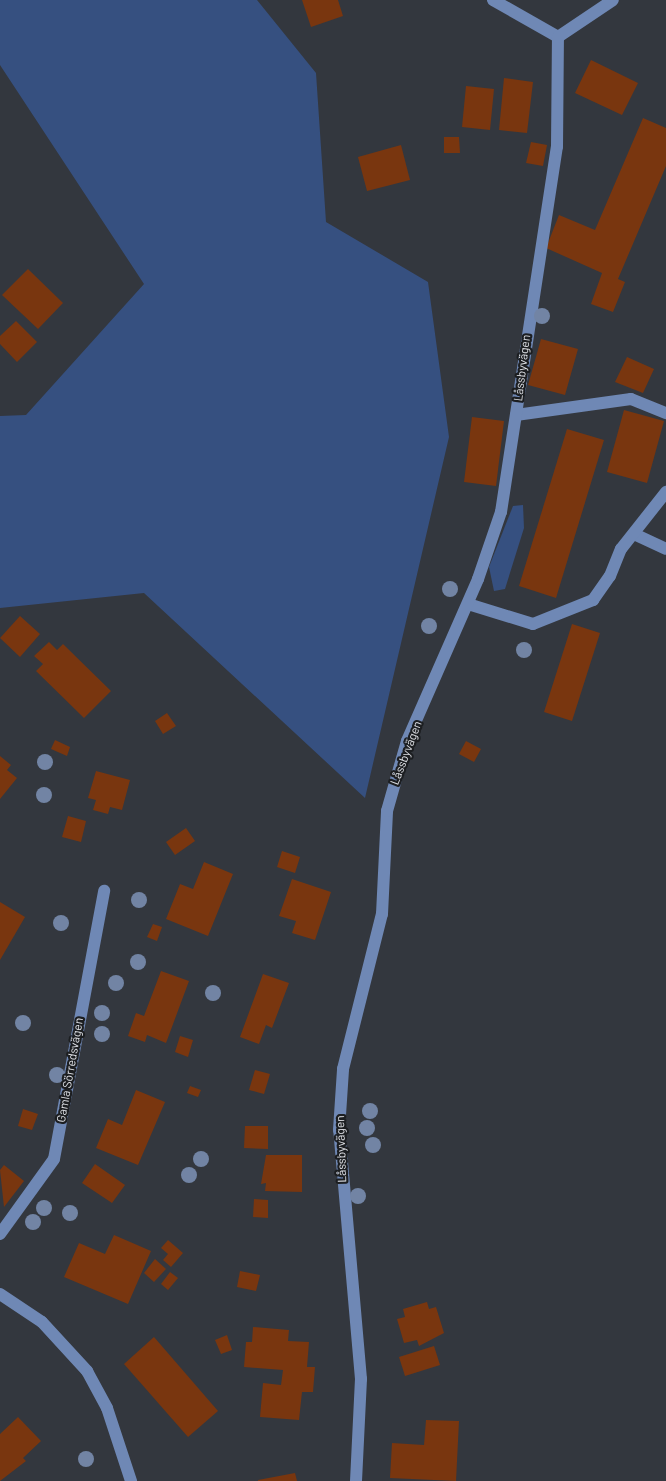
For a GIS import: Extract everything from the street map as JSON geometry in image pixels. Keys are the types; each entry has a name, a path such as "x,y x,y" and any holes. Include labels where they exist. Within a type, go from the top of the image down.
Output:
{"street":[{"path":"493,0 558,38 613,0"},
{"name":"Låssbyvägen","path":"356,1481 361,1379 339,1130 343,1069 380,924 390,796 408,741 468,604 500,512 556,147 558,38"},
{"path":"516,415 631,399 666,413"},
{"path":"468,604 533,624 593,600 634,534 666,492"},
{"path":"634,534 666,548"},
{"name":"Gamla Sörredsvägen","path":"0,1234 54,1159 104,891"},
{"path":"0,1294 42,1322 87,1371 107,1408 131,1481"}],"shaded area":[{"path":"0,0 257,0 316,73 326,222 428,282 449,437 365,798 144,593 0,608 0,416 26,415 144,284 0,65"},
{"path":"523,505 524,528 505,589 494,591 489,567 513,506"}],"building":[{"path":"302,0 338,0 343,16 311,27"},
{"path":"591,60 638,83 622,115 575,93"},
{"path":"504,78 533,82 527,133 499,130"},
{"path":"466,86 494,89 490,130 462,127"},
{"path":"643,118 666,128 666,166 618,279 625,282 613,312 591,304 602,273 546,248 559,215 595,230"},
{"path":"444,137 459,137 460,153 444,153"},
{"path":"531,142 547,145 543,166 526,163"},
{"path":"401,145 410,180 367,191 358,157"},
{"path":"28,269 63,303 38,329 2,295"},
{"path":"16,321 37,342 17,362 0,344 0,336"},
{"path":"541,339 578,349 565,395 528,385"},
{"path":"627,357 654,369 643,393 615,382"},
{"path":"624,410 664,421 647,483 607,472"},
{"path":"472,417 504,421 496,486 464,482"},
{"path":"567,429 604,440 556,598 519,586"},
{"path":"20,616 40,634 20,657 0,638"},
{"path":"572,624 600,633 572,721 544,712"},
{"path":"49,642 57,650 63,644 111,691 84,718 36,671 43,664 34,656"},
{"path":"167,713 176,726 163,734 155,721"},
{"path":"55,740 70,747 67,756 51,749"},
{"path":"466,741 481,749 474,762 459,754"},
{"path":"0,756 11,765 7,770 17,778 0,799"},
{"path":"96,771 130,780 122,810 110,807 108,814 93,810 96,800 88,798"},
{"path":"68,816 86,821 81,842 62,837"},
{"path":"186,828 195,841 175,855 166,842"},
{"path":"282,851 300,857 295,873 277,867"},
{"path":"204,862 233,874 208,936 166,919 180,884 193,889"},
{"path":"292,879 331,892 315,940 292,933 296,921 279,916"},
{"path":"0,902 25,917 0,960"},
{"path":"153,924 162,927 157,941 147,937"},
{"path":"161,971 189,981 166,1043 147,1035 145,1042 128,1036 136,1013 144,1016"},
{"path":"263,974 289,983 272,1028 266,1025 259,1044 240,1037"},
{"path":"180,1036 193,1040 188,1057 175,1052"},
{"path":"255,1070 270,1074 264,1094 249,1090"},
{"path":"190,1086 201,1090 198,1097 187,1093"},
{"path":"136,1090 165,1102 138,1165 96,1148 108,1119 122,1125"},
{"path":"23,1109 38,1114 32,1130 18,1126"},
{"path":"245,1126 268,1126 268,1149 244,1148"},
{"path":"266,1155 302,1155 302,1192 265,1191 266,1183 261,1184"},
{"path":"95,1164 125,1185 112,1203 82,1183"},
{"path":"4,1165 24,1181 4,1207 0,1170"},
{"path":"254,1199 268,1200 268,1218 253,1217"},
{"path":"114,1235 151,1251 128,1304 64,1277 79,1243 105,1254"},
{"path":"168,1240 183,1253 171,1267 163,1260 168,1254 161,1248"},
{"path":"155,1259 166,1269 154,1282 144,1273"},
{"path":"240,1271 260,1275 256,1291 237,1287"},
{"path":"170,1272 178,1278 168,1290 161,1284"},
{"path":"427,1302 429,1309 436,1307 444,1333 419,1346 417,1340 404,1343 397,1319 405,1317 403,1309"},
{"path":"253,1327 289,1330 288,1341 309,1342 307,1367 315,1367 313,1392 302,1392 299,1420 260,1417 263,1383 281,1385 283,1370 244,1367 246,1342 252,1342"},
{"path":"227,1335 232,1350 221,1354 215,1340"},
{"path":"154,1337 218,1411 188,1437 124,1364"},
{"path":"434,1346 440,1365 405,1376 399,1357"},
{"path":"18,1417 41,1441 23,1458 26,1461 0,1481 0,1434"},
{"path":"426,1420 459,1421 456,1481 390,1478 392,1443 424,1445"},
{"path":"295,1473 297,1481 258,1481 258,1480"}]}
